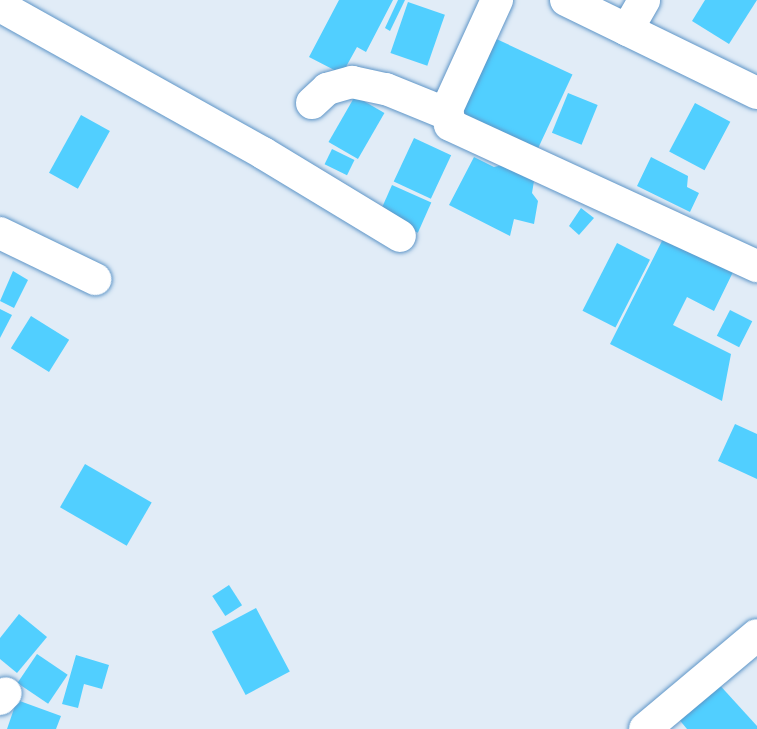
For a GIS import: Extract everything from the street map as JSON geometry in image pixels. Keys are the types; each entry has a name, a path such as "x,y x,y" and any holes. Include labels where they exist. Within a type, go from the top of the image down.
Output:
{"street":[{"path":"445,113 497,0"},
{"path":"566,0 757,93"},
{"path":"627,30 644,0"},
{"path":"0,6 263,153 400,236"},
{"path":"312,103 327,89 352,82 386,89 445,113 456,128 757,267"},
{"path":"0,233 95,279"},
{"path":"645,729 757,635"}],"building":[{"path":"339,0 393,0 366,52 357,47 342,74 309,57"},
{"path":"398,0 405,0 390,31 385,28"},
{"path":"705,0 757,0 729,44 692,21"},
{"path":"408,2 445,15 427,66 390,53"},
{"path":"490,36 572,74 534,157 452,118"},
{"path":"568,93 598,105 582,145 552,133"},
{"path":"355,96 384,113 358,159 328,142"},
{"path":"695,103 730,122 704,170 669,152"},
{"path":"81,115 110,131 78,189 49,173"},
{"path":"414,138 451,155 431,199 394,182"},
{"path":"332,149 354,160 347,175 325,164"},
{"path":"474,157 494,167 510,163 535,175 532,193 538,201 534,224 514,219 510,236 449,205"},
{"path":"651,157 688,176 687,187 699,193 690,212 637,186"},
{"path":"392,185 431,202 418,233 379,215"},
{"path":"581,208 594,218 579,235 569,226"},
{"path":"665,235 734,270 714,311 687,297 673,325 731,354 722,401 610,344"},
{"path":"617,243 650,260 615,328 582,311"},
{"path":"13,271 28,280 14,308 0,301"},
{"path":"0,309 12,315 0,338"},
{"path":"730,310 752,321 739,347 717,336"},
{"path":"31,316 69,340 49,372 11,348"},
{"path":"735,424 757,434 757,479 718,461"},
{"path":"85,464 152,502 127,546 60,507"},
{"path":"229,585 242,605 225,616 212,596"},
{"path":"256,608 290,672 246,695 212,631"},
{"path":"19,614 47,637 17,673 0,659 0,638"},
{"path":"37,654 68,675 48,704 17,683"},
{"path":"76,655 109,665 102,689 84,684 78,708 62,704"},
{"path":"716,681 757,729 687,729 677,717"},
{"path":"17,700 61,716 56,729 7,729"}]}
